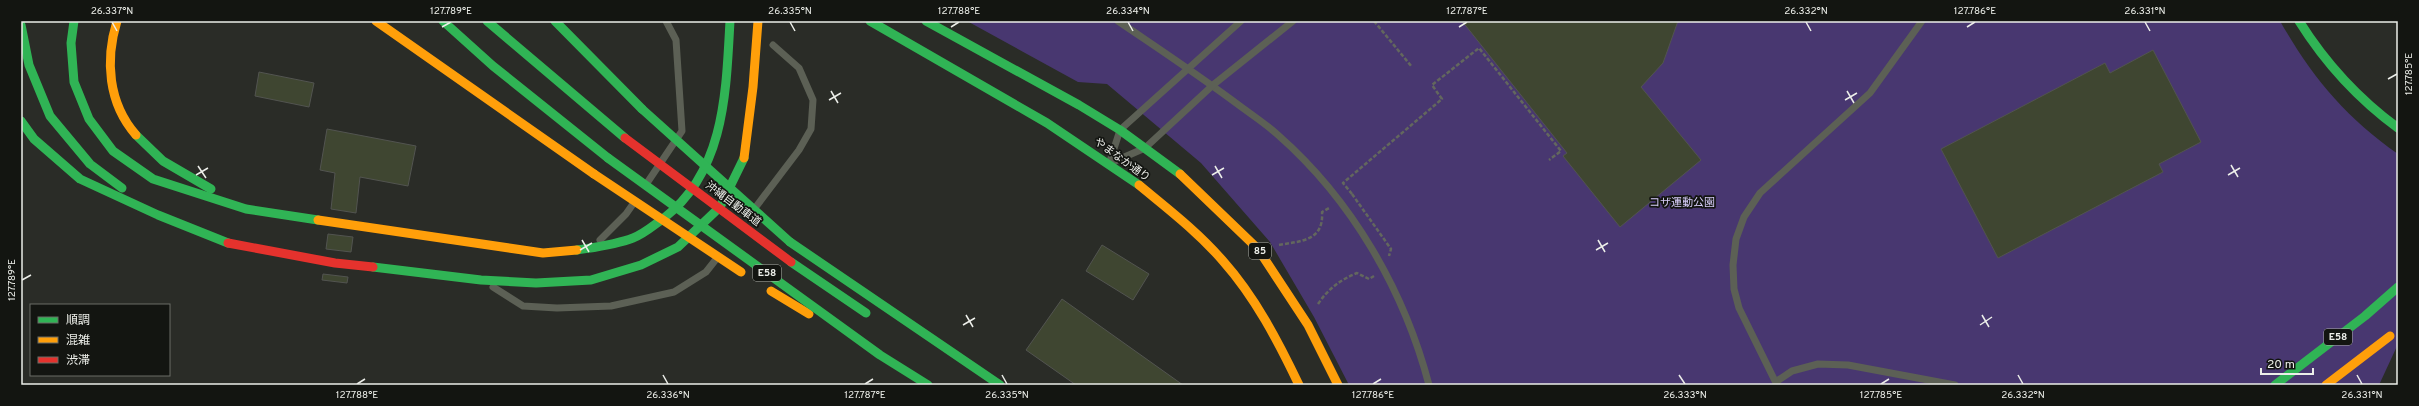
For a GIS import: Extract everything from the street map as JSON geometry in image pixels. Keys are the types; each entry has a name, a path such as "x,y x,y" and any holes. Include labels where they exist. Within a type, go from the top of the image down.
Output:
{"main road":[{"path":"74,21 71,43 74,82 89,119 113,151 152,179 246,209 543,253 591,249 634,238 670,216 698,185 717,143 727,84 730,21"},
{"path":"117,21 111,36 108,68 116,101 134,134 162,160 246,209"},
{"path":"376,21 594,174 751,278"},
{"name":"E58","path":"443,21 493,66 608,158 880,355 928,385"},
{"name":"沖縄自動車道","path":"487,21 625,138 791,262 876,319"},
{"path":"555,21 642,109 790,242 1000,385"},
{"path":"21,121 34,139 80,179 158,215 234,245 335,263 480,280 536,284 591,280 641,265 678,247 720,207 744,158 753,87 758,21"},
{"name":"やまなか通り","path":"870,21 1062,132 1109,164 1210,247 1254,302 1288,360 1299,385"},
{"name":"やまなか通り","path":"926,21 1079,104 1120,130 1176,171 1258,249 1308,325 1338,385"},
{"path":"2299,21 2320,54 2354,94 2398,128"},
{"path":"21,25 29,65 50,116 90,164 158,215"},
{"path":"756,49 766,31"},
{"path":"764,287 880,355"},
{"name":"E58","path":"2275,385 2365,316 2398,287"},
{"name":"E58","path":"2326,385 2390,336"}],"lane":[{"path":"591,249 626,214 682,131 676,40 666,21"},
{"path":"1118,21 1187,69 1213,85 1278,134 1308,163 1357,226 1384,270 1400,301 1415,338 1429,385"},
{"path":"1109,164 1120,130 1241,21"},
{"path":"1109,164 1145,148 1213,85 1293,21"},
{"path":"1922,21 1870,93 1760,193 1744,217 1736,239 1733,265 1734,289 1739,308 1777,383 1792,371 1818,364 1848,365 1955,385"},
{"path":"480,280 523,306 557,308 610,306 674,292 706,272 799,150 811,129 813,100 808,87 799,68 773,45"}],"path":[{"path":"1374,21 1412,67"},
{"path":"1352,194 1344,183 1442,99 1432,85 1479,48 1561,151 1549,160"},
{"path":"1318,304 1333,286 1344,278 1357,274 1369,279 1384,270"}],"green space":[{"name":"コザ運動公園","path":"967,21 2280,21 2304,60 2331,95 2379,140 2398,154 2398,344 2379,385 1349,385 1314,317 1270,242 1201,163 1107,84 1078,82"}],"building":[{"path":"1462,21 1678,21 1663,63 1641,87 1701,160 1620,227 1563,156 1567,153"},
{"path":"2153,50 2201,142 2159,164 2163,172 1998,258 1941,149 2105,63 2110,73"},
{"path":"259,72 314,83 309,107 255,96"},
{"path":"327,129 416,146 408,186 360,177 356,213 331,209 335,173 320,170"},
{"path":"328,234 353,237 351,252 326,249"},
{"path":"1102,245 1149,274 1133,300 1086,271"},
{"path":"323,274 348,277 347,283 322,280"},
{"path":"1062,299 1183,385 1076,385 1026,350"}],"traffic: fast":[{"path":"74,21 71,43 74,82 89,119 113,151 153,179 246,209 318,220"},
{"path":"443,21 493,66 608,158"},
{"path":"487,21 625,138"},
{"path":"555,21 642,109"},
{"path":"577,250 605,246 633,238 641,234 664,218 684,199 699,177 711,154 718,128 727,75 730,21"},
{"path":"870,21 1047,123 1139,185"},
{"path":"926,21 1079,105 1120,130 1180,174"},
{"path":"2299,21 2320,52 2343,79 2369,105 2398,128"},
{"path":"21,25 29,65 50,116 90,164 122,188"},
{"path":"642,109 790,242"},
{"path":"21,121 34,139 80,179 158,215 228,243"},
{"path":"136,135 163,161 211,189"},
{"path":"608,158 880,355 928,385"},
{"path":"373,267 481,280 536,283 591,280 641,265 678,247 720,207 744,158"},
{"path":"790,242 1000,385"},
{"path":"791,262 866,313"},
{"path":"2275,385 2365,316 2398,287"}],"traffic: slow":[{"path":"117,21 111,51 110,66 112,81 120,109 127,123 136,135"},
{"path":"376,21 594,174"},
{"path":"744,158 753,87 758,21"},
{"path":"594,174 741,272"},
{"path":"1180,174 1258,249 1308,325 1338,385"},
{"path":"1139,185 1193,231 1213,250 1235,275 1256,304 1283,352 1299,385"},
{"path":"318,220 543,253 577,250"},
{"path":"771,291 809,314"},
{"path":"2326,385 2390,336"}],"traffic: jam":[{"path":"625,138 791,262"},
{"path":"228,243 335,263 373,267"}]}
